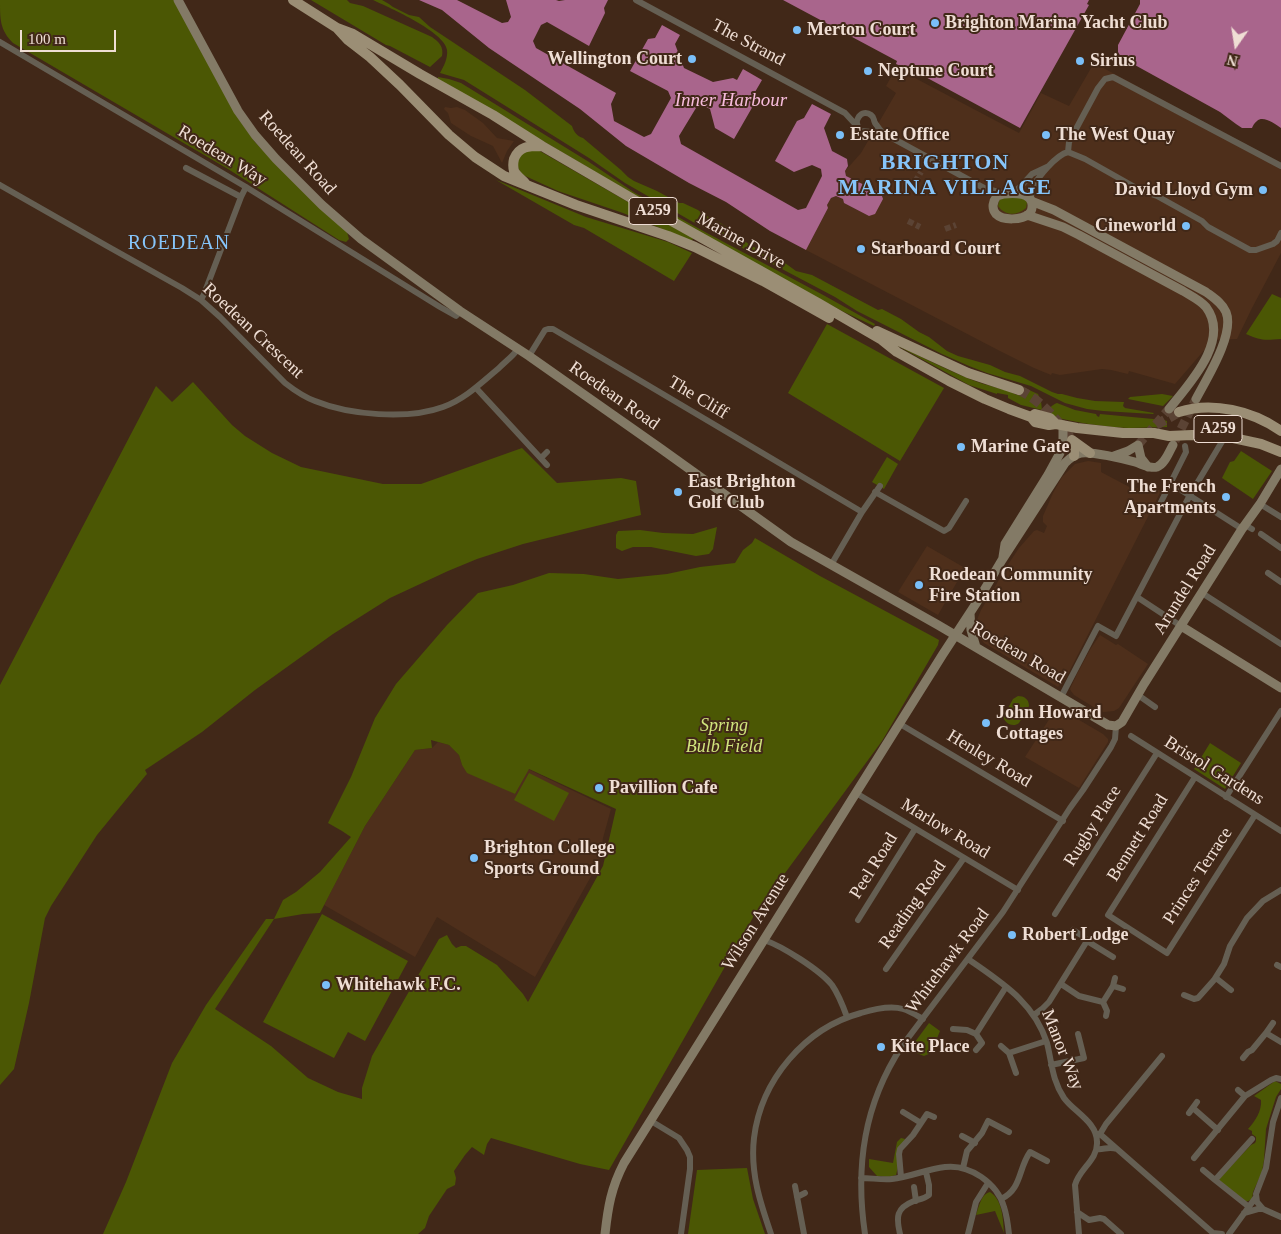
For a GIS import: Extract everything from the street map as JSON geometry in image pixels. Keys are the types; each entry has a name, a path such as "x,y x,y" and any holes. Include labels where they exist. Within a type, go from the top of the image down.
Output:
{"main road":[{"name":"Marine Drive","path":"293,0 337,28 353,34 493,115 667,219 882,340 897,352 984,399 1032,417 1035,414 1050,418 1059,424 1102,432 1129,434 1169,430 1216,429 1242,433 1281,445"},
{"name":"Marine Drive","path":"337,28 348,40 370,57 400,85 449,135 475,157 504,176 576,205 660,233 695,247 763,281 877,345 897,352"},
{"path":"528,186 516,175 513,164 514,159 523,148 542,146"},
{"path":"820,304 959,370 1019,390"},
{"path":"1174,410 1200,407 1218,408 1261,420 1281,431"},
{"name":"Marine Drive","path":"1154,433 1170,436 1224,436 1261,444 1281,452"},
{"path":"1074,456 1072,440 1090,453"}],"street":[{"name":"Roedean Road","path":"178,0 238,111 261,142 341,223 361,239 460,311 529,356 791,542 1061,696 1108,725 1116,726"},
{"name":"The Strand","path":"636,0 846,113 860,115"},
{"name":"Roedean Way","path":"0,42 246,187 456,316 460,311"},
{"path":"1068,152 1069,142 1102,83 1107,78 1113,77 1281,166"},
{"name":"The Strand","path":"846,113 857,126"},
{"path":"883,133 861,131 856,123 860,115 872,115 875,124 883,133 984,188 1024,196 1054,210 1216,299 1228,317 1227,334 1223,346 1196,399"},
{"path":"870,131 875,124"},
{"path":"1027,215 1032,209 1032,189 1049,166 1061,154 1068,152 1085,159 1140,190 1157,196 1248,249 1256,250 1273,244 1281,233"},
{"path":"1049,166 1032,174 1022,186 1008,194 997,196 994,202 996,214 1002,218 1011,219 1027,215 1052,223 1079,235 1183,291 1200,302 1212,318 1214,325 1212,343 1196,374 1178,398 1174,410"},
{"path":"186,168 241,197"},
{"name":"Roedean Crescent","path":"0,184 200,300 220,317 285,383 297,392 320,403 344,410 380,414 410,414 441,408 476,388 518,349"},
{"path":"200,300 246,187"},
{"path":"984,188 994,202"},
{"path":"427,299 433,291"},
{"name":"The Cliff","path":"529,356 546,330 548,328 553,329 862,512"},
{"path":"476,388 547,465"},
{"path":"1002,560 1005,544 1060,453 1063,440 1059,424"},
{"path":"1061,696 1098,626 1116,636 1224,436"},
{"path":"1109,457 1128,451 1138,445 1141,458 1148,467"},
{"path":"1002,560 1068,460 1081,453 1090,453 1136,462 1148,467 1156,467 1162,463 1173,445"},
{"path":"1161,502 1186,452 1186,446"},
{"path":"541,458 548,452"},
{"name":"Arundel Road","path":"1116,726 1122,722 1202,593 1247,528 1281,469"},
{"path":"1170,483 1247,528"},
{"path":"831,565 862,512 880,486"},
{"path":"875,492 944,531 949,528 966,501"},
{"path":"1260,504 1281,517"},
{"path":"1261,534 1281,548"},
{"name":"Wilson Avenue","path":"605,1234 609,1204 616,1178 624,1163 1002,560"},
{"path":"1268,573 1281,582"},
{"path":"1202,593 1281,644"},
{"path":"1137,597 1281,688"},
{"path":"970,613 971,630 976,647"},
{"path":"1138,695 1155,707"},
{"path":"1226,797 1281,711"},
{"name":"Henley Road","path":"900,724 1063,821"},
{"name":"Whitehawk Road","path":"865,1234 861,1178 863,1152 868,1124 880,1085 896,1056 1018,890 1113,744 1116,726"},
{"name":"Bristol Gardens","path":"1131,736 1281,831"},
{"name":"Rugby Place","path":"1055,914 1157,753"},
{"name":"Bennett Road","path":"1167,952 1108,915 1194,777"},
{"name":"Marlow Road","path":"856,793 1018,890"},
{"name":"Princes Terrace","path":"1167,952 1255,815"},
{"name":"Peel Road","path":"858,920 915,829"},
{"name":"Reading Road","path":"886,969 964,858"},
{"path":"1184,996 1193,1001 1198,998 1216,978 1226,960 1230,946 1247,918 1263,901 1281,890"},
{"path":"1073,930 1113,957"},
{"path":"764,940 800,960 827,980 836,992 847,1017"},
{"path":"1034,1015 1049,1002 1087,941"},
{"name":"Manor Way","path":"968,959 1022,1000 1034,1015 1046,1041 1054,1080 1063,1097 1098,1134 1118,1149 1213,1234 1222,1234"},
{"path":"1103,1002 1113,986 1114,978"},
{"path":"1216,978 1231,990"},
{"path":"1061,984 1079,996 1103,1002"},
{"path":"1113,986 1123,988"},
{"path":"976,1034 1006,987"},
{"path":"1103,1002 1106,1016"},
{"path":"771,1234 755,1185 753,1167 754,1137 765,1097 779,1072 799,1048 815,1035 847,1017 877,1009 897,1008 923,1019"},
{"path":"1243,1058 1252,1050 1273,1023"},
{"path":"953,1029 967,1030 976,1034 982,1043 976,1050"},
{"path":"1266,1033 1281,1042"},
{"path":"1051,1065 1084,1058 1078,1034"},
{"path":"1009,1054 1010,1052 1046,1041"},
{"path":"1001,1046 1009,1054 1016,1073"},
{"path":"1078,1232 1075,1182 1097,1149 1098,1134 1162,1056"},
{"path":"1194,1158 1245,1096 1271,1080 1281,1079"},
{"path":"1238,1090 1245,1096"},
{"path":"1281,1098 1272,1122 1266,1168 1256,1197 1258,1204 1263,1209 1281,1217"},
{"path":"1193,1108 1218,1130"},
{"path":"903,1112 921,1123"},
{"path":"901,1177 900,1149 913,1135 927,1114 934,1117"},
{"path":"651,1121 679,1138 690,1157 681,1234"},
{"path":"962,1168 967,1151 975,1143 988,1122 1009,1132"},
{"path":"962,1136 975,1143"},
{"path":"1215,1180 1252,1139"},
{"path":"1097,1149 1101,1150 1110,1147 1118,1149"},
{"path":"1001,1199 1011,1192 1016,1185 1024,1160 1030,1152 1047,1161"},
{"path":"861,1178 890,1179 944,1167 962,1168 976,1174 988,1183 1001,1199 1009,1234"},
{"path":"1203,1170 1249,1207"},
{"path":"900,1234 899,1213 907,1204 925,1198 929,1193 926,1172"},
{"path":"968,1234 976,1202 988,1183"},
{"path":"795,1186 804,1234"},
{"path":"914,1187 916,1201"},
{"path":"797,1197 806,1193"},
{"path":"1229,1234 1256,1197"},
{"path":"1244,1213 1263,1209"},
{"path":"1077,1212 1089,1220"},
{"path":"1078,1232 1089,1220 1100,1218 1104,1219 1121,1234"}],"shaded area":[{"path":"1094,63 1281,163 1281,253 1237,339 1213,340 1175,384 1129,371 1128,374 1102,369 1060,375 1052,373 1051,375 998,350 806,250 828,208 827,205 831,198 836,196 843,199 844,203 869,216 881,193 846,176 845,171 861,153 896,93 886,86 896,68 1019,133 1041,93 1069,106"},
{"path":"445,107 457,107 465,110 483,123 497,138 514,141 502,163 493,146 471,136 451,123 448,113 444,109"},
{"path":"1088,461 1101,463 1101,472 1135,490 1137,488 1148,493 1151,487 1161,491 1066,678 1058,687 984,643 977,634 976,622 981,610 1019,548 1034,531 1037,530 1044,533 1047,526 1043,522 1043,516 1062,477 1075,464"},
{"path":"927,546 965,568 938,615 898,592"},
{"path":"1100,635 1116,645 1118,644 1148,664 1119,708 1114,711 1100,711 1074,695 1070,689 1091,648"},
{"path":"1057,707 1103,734 1108,739 1108,742 1079,788 1025,757"},
{"name":"Brighton College Sports Ground","path":"438,742 449,745 459,755 462,765 515,794 528,769 611,809 599,862 535,977 437,917 415,957 324,905 365,826 415,750 432,748"}],"green space":[{"path":"0,0 174,0 241,122 255,142 347,232 349,239 346,242 339,240 228,169 13,43 3,29"},
{"path":"311,0 347,0 350,3 363,6 432,37 440,45 442,56 430,67 386,45"},
{"path":"373,0 382,0 409,15 419,17 430,27 525,90 572,126 577,135 634,181 698,210 739,235 750,245 785,263 796,271 812,275 878,310 882,309 901,319 947,351 1020,376 1058,394 1095,401 1124,402 1123,406 1125,408 1154,413 1103,411 1065,403 1031,386 969,366 857,311 835,297 693,222 625,183 589,158 464,80 440,73 447,56 444,43 416,21"},
{"path":"438,77 461,83 589,162 635,193 825,296 875,324 874,326 844,312 704,236 438,79"},
{"path":"524,150 538,150 693,238 692,241 623,213 558,191 523,175 519,169 518,162 519,156"},
{"path":"496,180 586,217 668,242 692,253 674,281 584,228 574,225"},
{"path":"1002,197 1022,197 1027,202 1026,208 1015,214 1004,212 998,206"},
{"path":"1272,294 1281,298 1281,339 1263,340 1246,334"},
{"path":"827,324 944,388 900,461 788,393"},
{"path":"887,340 978,382 1017,395 1020,386 1038,394 1042,410 1021,405 1008,398 1008,395 997,394 969,385"},
{"name":"East Brighton Golf Club","path":"193,382 232,425 245,436 272,453 301,467 383,484 421,484 522,448 557,483 621,478 636,481 641,515 523,544 477,559 390,598 333,634 255,690 202,732 145,770 147,774 97,835 45,918 14,1069 0,1085 0,685 156,386 172,402"},
{"path":"1162,394 1173,396 1163,406 1128,399 1130,397"},
{"path":"1057,403 1075,410 1096,414 1099,417 1100,414 1164,420 1167,421 1167,427 1109,427 1049,416 1049,409"},
{"path":"1241,451 1272,471 1253,499 1222,478 1230,462 1234,461"},
{"path":"887,457 898,464 884,489 872,482"},
{"path":"717,527 713,549 709,554 696,556 651,547 633,547 622,551 616,548 616,535 618,531 640,530 693,534"},
{"name":"Spring Bulb Field","path":"755,538 820,576 939,640 938,645 882,741 755,914 609,1170 580,1164 491,1138 484,1155 472,1147 465,1155 454,1171 455,1185 447,1189 429,1216 425,1228 418,1234 103,1234 126,1182 172,1063 206,1005 266,919 274,919 283,900 320,872 351,837 328,823 351,777 375,718 396,684 447,625 478,593 513,585 549,573 584,574 618,579 667,574 700,567 735,563 743,550","holes":["431,740 449,745 459,755 467,773 515,794 529,769 616,809 603,866 528,1002 497,965 466,946 456,948 447,935 439,939 372,1056 362,1088 362,1099 338,1092 308,1078 271,1046 215,1009 274,919 320,913 365,826 415,750 432,748"]},
{"path":"1018,696 1026,698 1029,706 1019,723 1012,725 1007,723 1003,717 1013,699"},
{"path":"1210,743 1241,763 1225,789 1194,769"},
{"path":"529,773 569,793 554,821 514,800"},
{"path":"322,914 408,961 365,1041 348,1032 334,1058 263,1022"},
{"path":"929,1023 940,1031 931,1053 924,1056 909,1050"},
{"path":"1275,1081 1281,1084 1281,1089 1276,1097 1266,1129 1262,1172 1252,1199 1244,1201 1230,1192 1219,1179 1255,1143 1256,1137 1248,1129 1259,1112 1261,1100 1254,1096"},
{"path":"901,1138 905,1139 896,1175 888,1177 877,1176 869,1167 869,1159 893,1163 897,1142"},
{"path":"747,1168 753,1199 765,1234 688,1234 697,1170"},
{"path":"990,1192 1000,1205 1004,1233 995,1211 976,1215 982,1198"}],"water":[{"name":"Inner Harbour","path":"419,0 457,0 502,23 508,22 511,17 506,0 608,0 604,8 605,13 589,46 547,22 541,25 533,41 536,48 616,93 611,104 614,121 644,137 651,134 671,98 668,91 630,71 648,39 655,38 662,25 680,35 675,44 684,68 713,82 733,78 737,80 743,69 762,80 755,92 757,99 734,139 715,128 710,109 702,105 696,108 679,136 681,144 798,210 806,208 822,176 821,169 812,165 794,172 775,161 797,121 804,118 812,104 831,114 824,128 832,151 847,159 846,176 881,193 883,199 875,214 869,216 844,203 843,199 836,196 831,198 827,205 828,208 806,250 770,231 726,202 689,183 626,146 580,109 489,48 442,10"},
{"path":"783,0 1089,0 1087,4 1089,5 1020,128 904,65 903,67 896,64 897,61"},
{"path":"1140,0 1281,0 1281,128 1269,121 1260,119 1252,128 1242,128 1220,112 1124,59 1118,53 1118,45 1140,4"}],"tunnel":[{"path":"915,182 921,172"},
{"path":"908,221 920,227"},
{"path":"945,229 956,225"},
{"path":"1019,390 1042,405 1072,440"},
{"path":"1175,441 1196,399"},
{"path":"1138,445 1169,409"},
{"path":"1156,425 1179,412"}],"place":[{"name":"Brighton Marina Yacht Club","path":"935,23"},
{"name":"Merton Court","path":"797,30"},
{"name":"Wellington Court","path":"692,59"},
{"name":"Sirius","path":"1080,61"},
{"name":"Neptune Court","path":"868,71"},
{"name":"Estate Office","path":"840,135"},
{"name":"The West Quay","path":"1046,135"},
{"name":"David Lloyd Gym","path":"1263,190"},
{"name":"Cineworld","path":"1186,226"},
{"name":"Starboard Court","path":"861,249"},
{"name":"Marine Gate","path":"961,447"},
{"name":"East Brighton Golf Club","path":"678,492"},
{"name":"The French Apartments","path":"1226,497"},
{"name":"Roedean Community Fire Station","path":"919,585"},
{"name":"John Howard Cottages","path":"986,723"},
{"name":"Pavillion Cafe","path":"599,788"},
{"name":"Brighton College Sports Ground","path":"474,858"},
{"name":"Robert Lodge","path":"1012,935"},
{"name":"Whitehawk F.C.","path":"326,985"},
{"name":"Kite Place","path":"881,1047"}],"district":[{"name":"BRIGHTON MARINA VILLAGE","path":"945,176"},
{"name":"ROEDEAN","path":"179,244"}]}
